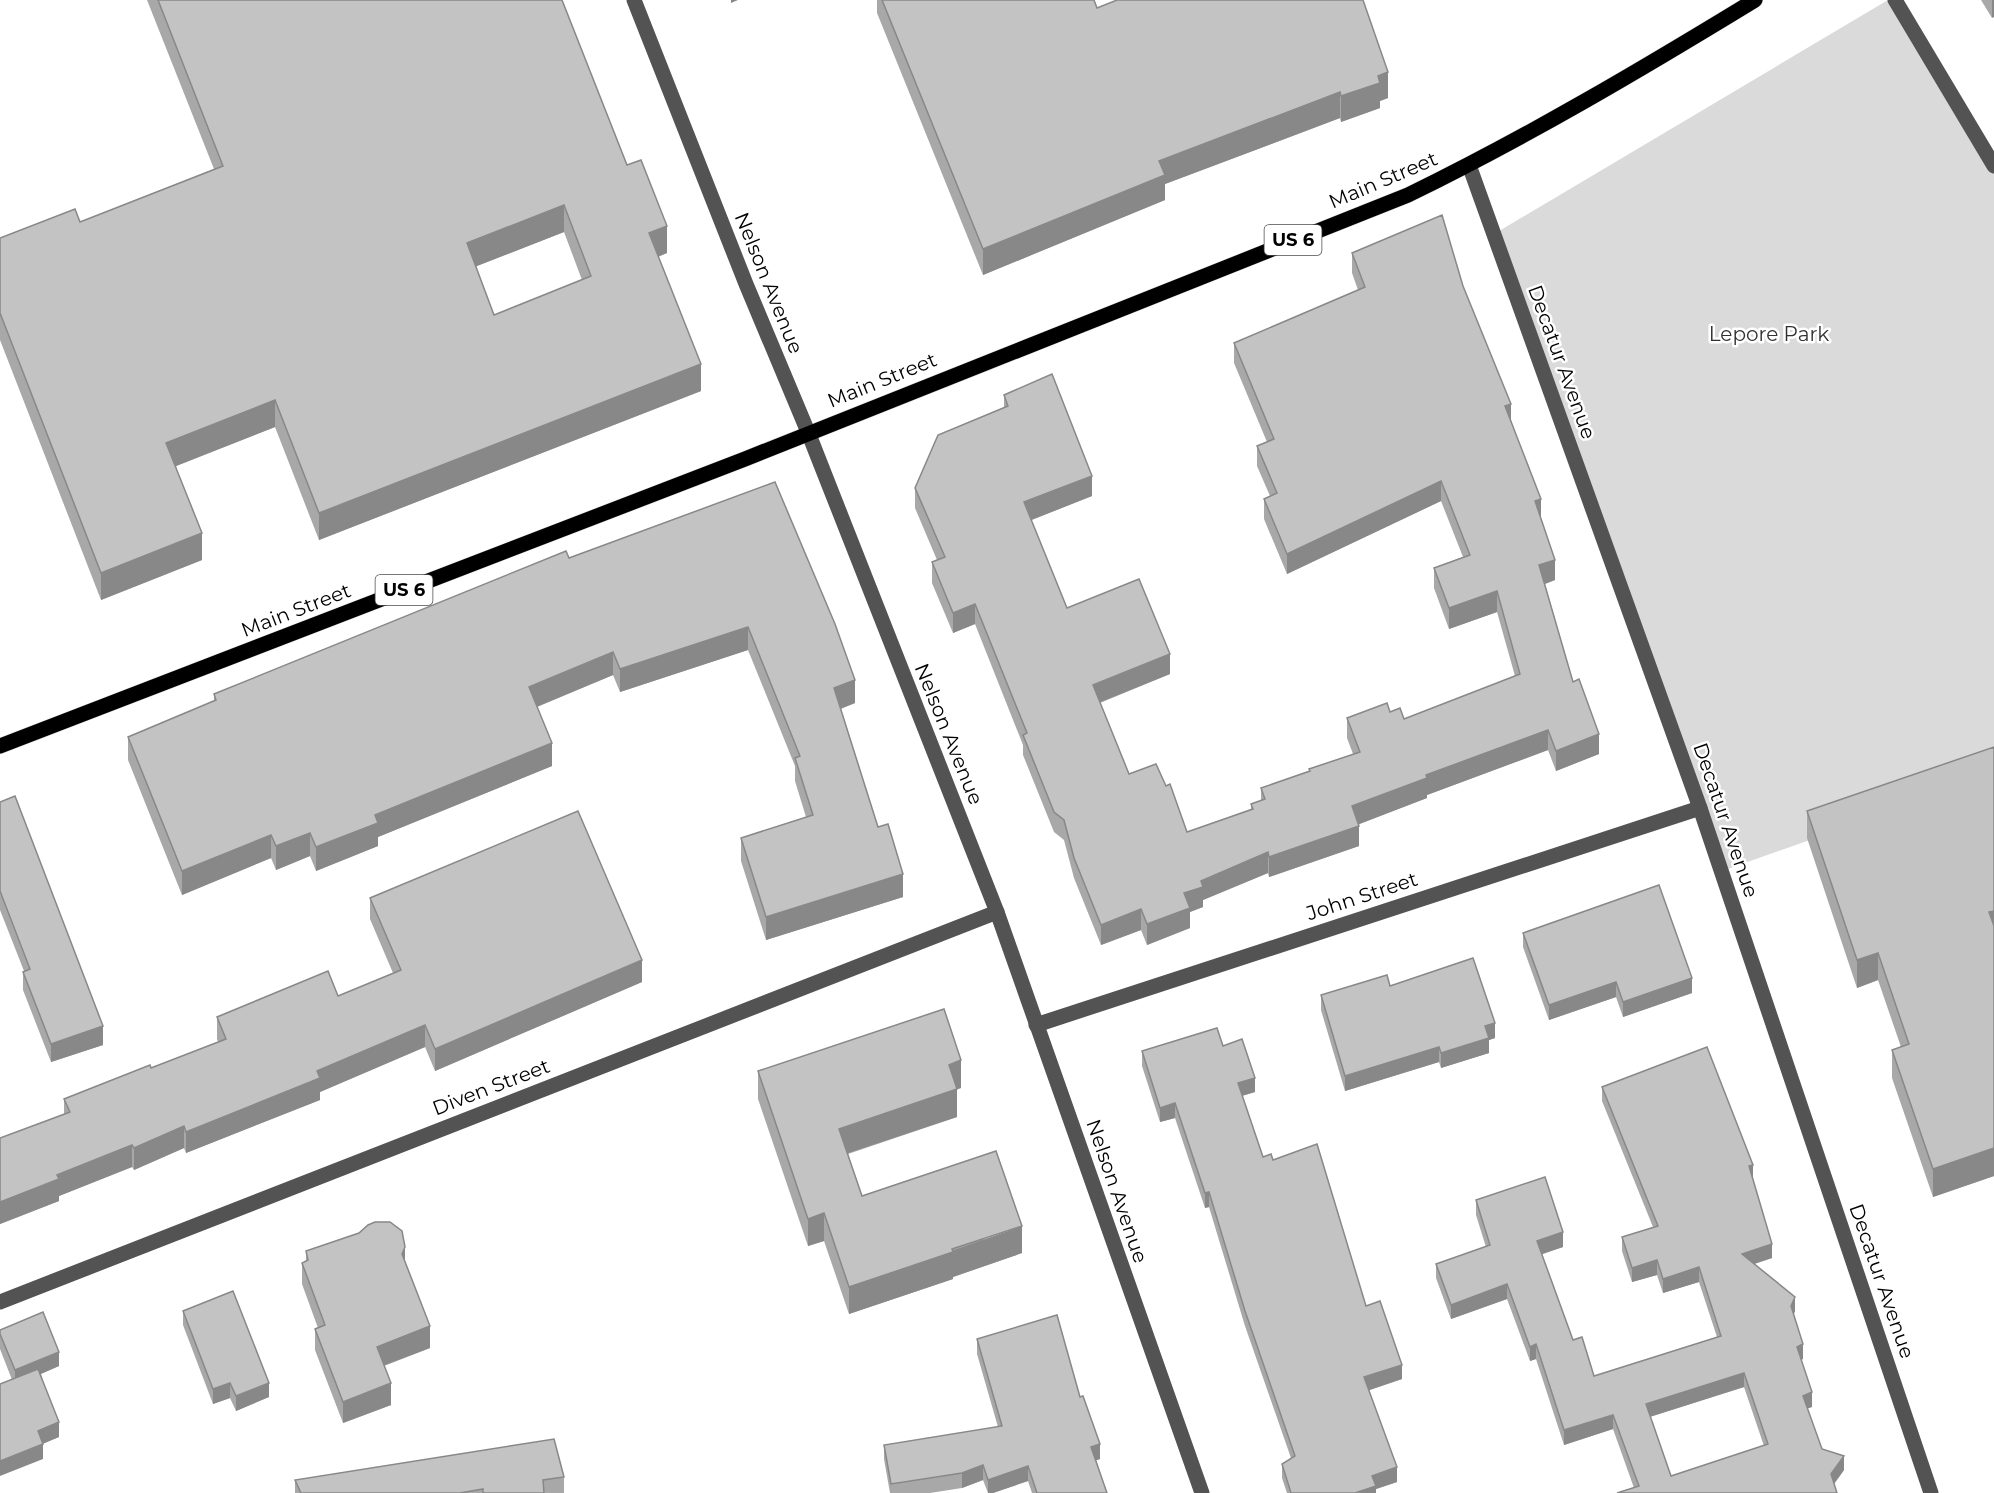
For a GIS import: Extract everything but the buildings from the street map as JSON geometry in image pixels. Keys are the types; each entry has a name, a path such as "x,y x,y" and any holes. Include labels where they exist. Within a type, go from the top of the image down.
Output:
{"main road":[{"name":"Main Street","path":"0,746 745,459 1397,199 1469,165 1640,69 1755,0"}],"street":[{"name":"Nelson Avenue","path":"634,0 746,284 808,432 997,912 1202,1493"},
{"path":"1895,0 1994,166"},
{"name":"Decatur Avenue","path":"1469,165 1700,808 1931,1493"},
{"name":"John Street","path":"1036,1025 1700,808"},
{"name":"Diven Street","path":"0,1302 997,912"}],"green space":[{"name":"Lepore Park","path":"1888,0 1994,168 1994,775 1722,871 1494,234"}]}
